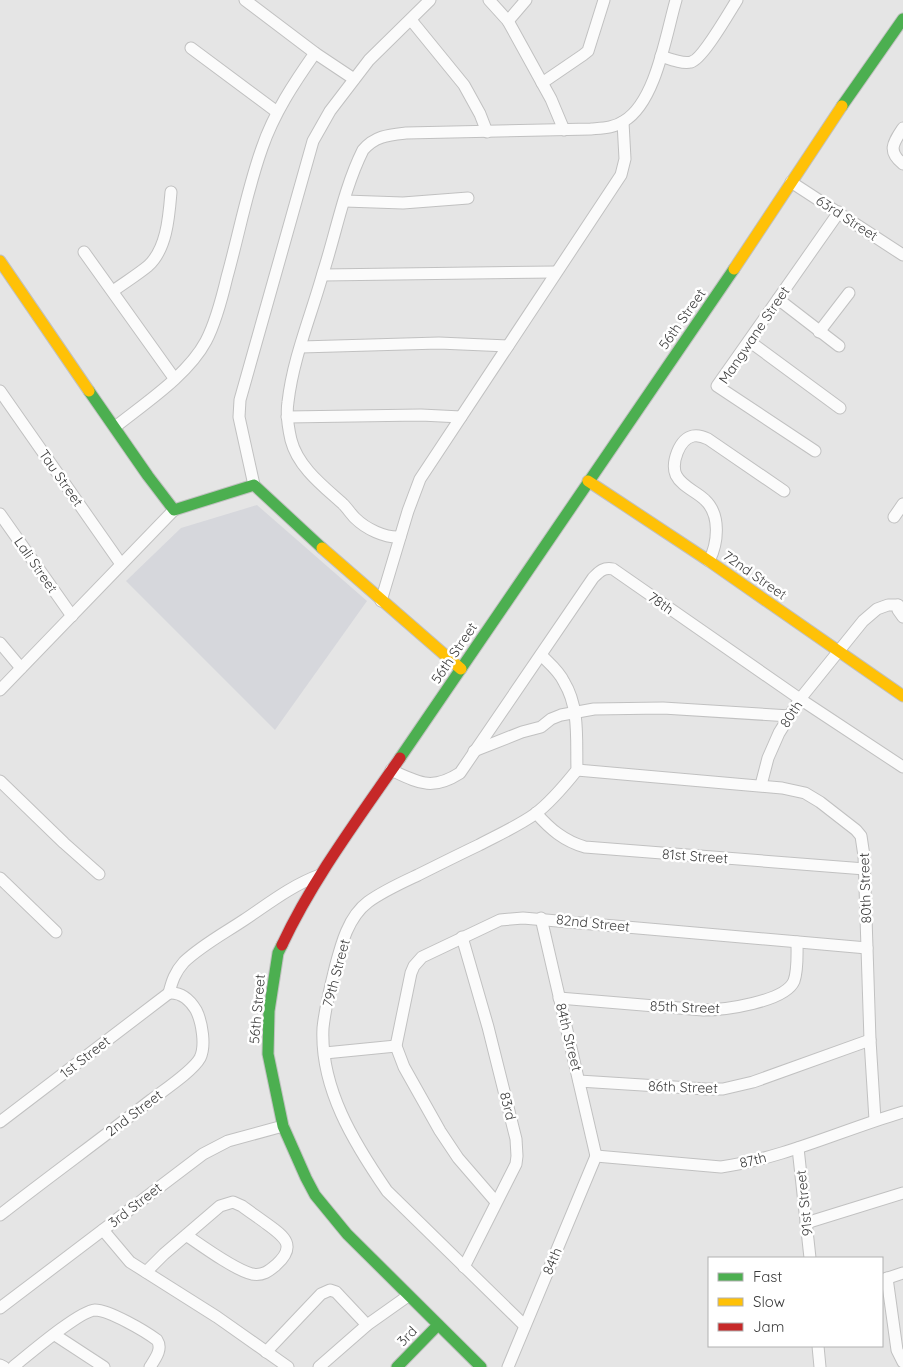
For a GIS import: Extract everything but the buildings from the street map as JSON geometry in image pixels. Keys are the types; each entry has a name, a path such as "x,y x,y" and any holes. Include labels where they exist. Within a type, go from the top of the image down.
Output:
{"street":[{"path":"245,0 315,53 354,78"},
{"path":"430,0 376,52 354,78 322,122 313,141 240,400 239,417 254,485 381,601 461,669"},
{"path":"489,0 508,21 542,82 564,130"},
{"path":"508,21 526,0"},
{"path":"542,82 588,50 604,0"},
{"path":"400,537 377,532 356,520 345,506 308,470 296,452 288,428 287,417 290,389 301,347 360,155 375,139 384,135 603,128 623,122 639,109 651,87 676,0"},
{"path":"661,56 687,63 695,61 703,53 737,0"},
{"name":"56th Street","path":"481,1367 346,1234 327,1212 309,1184 283,1126 268,1054 271,990 278,953 297,913 320,875 720,290 903,18"},
{"path":"411,20 464,85 480,114 487,132"},
{"path":"191,48 277,112"},
{"path":"115,427 174,378 206,341 214,321 261,150 277,112 315,53"},
{"path":"381,601 412,498 420,479 621,175 625,159 623,122"},
{"path":"903,128 892,148 896,158 903,164"},
{"name":"63rd Street","path":"791,182 903,255"},
{"path":"112,291 148,266 156,255 166,229 172,192"},
{"path":"345,201 403,203 468,198"},
{"name":"Mangwane Street","path":"815,451 717,386 839,212"},
{"path":"84,252 174,378"},
{"path":"0,261 148,476 174,510"},
{"path":"323,275 556,272"},
{"path":"819,332 849,293"},
{"path":"778,300 839,346"},
{"path":"749,341 840,408"},
{"path":"301,347 439,343 508,346"},
{"name":"Tau Street","path":"0,391 121,564"},
{"path":"287,417 421,415 461,417"},
{"path":"709,561 717,537 711,507 680,480 675,469 676,456 691,436 708,439 784,491"},
{"name":"72nd Street","path":"588,481 709,561 903,696"},
{"path":"0,690 174,510 254,485"},
{"path":"894,517 903,504"},
{"name":"Lali Street","path":"0,514 72,616"},
{"name":"78th","path":"391,770 415,782 427,785 440,783 460,773 593,578 602,569 609,568 903,767"},
{"path":"900,602 898,610 903,617"},
{"name":"80th","path":"761,785 768,758 779,733 800,699 863,622 877,609 900,602"},
{"path":"0,643 21,668"},
{"path":"541,655 559,673 572,697 575,712 577,770"},
{"path":"474,751 522,732 541,727 551,719 575,712 614,708 663,708 790,716"},
{"name":"80th Street","path":"577,770 782,788 805,793 820,802 856,830 861,836 865,869 870,1040 875,1120"},
{"name":"79th Street","path":"524,1326 387,1191 347,1126 338,1107 324,1053 323,1029 339,953 349,927 359,910 379,894 503,833 536,813 563,787 577,770"},
{"path":"0,781 99,874"},
{"name":"81st Street","path":"536,813 560,836 574,844 585,847 865,869"},
{"path":"169,993 176,972 184,962 207,943 298,885 320,875"},
{"path":"0,878 56,932"},
{"name":"82nd Street","path":"396,1046 408,983 414,966 422,957 500,920 541,918 867,948"},
{"name":"84th Street","path":"541,918 596,1156"},
{"name":"83rd","path":"462,937 488,1027 517,1149 516,1164 464,1267"},
{"name":"85th Street","path":"559,998 703,1010 719,1010 746,1005 775,996 790,987 795,974 797,942"},
{"name":"1st Street","path":"0,1122 169,993"},
{"name":"2nd Street","path":"0,1215 163,1091 198,1061 203,1050 201,1023 195,1009 185,997 176,993 169,993"},
{"name":"86th Street","path":"579,1081 723,1089 753,1082 870,1040"},
{"path":"324,1053 396,1046 404,1068 440,1131 458,1158 496,1202"},
{"name":"87th","path":"596,1156 721,1167 752,1162 903,1112"},
{"name":"3rd Street","path":"0,1308 203,1154 228,1142 283,1126"},
{"name":"91st Street","path":"798,1148 810,1257"},
{"name":"84th","path":"508,1367 596,1156"},
{"path":"806,1223 903,1193"},
{"path":"146,1272 186,1235 220,1206 233,1202 242,1206 284,1237 288,1247 284,1258 266,1273 256,1274 226,1261 186,1235"},
{"path":"104,1230 130,1262 216,1317 288,1367"},
{"path":"903,1273 885,1279 897,1350 903,1362"},
{"path":"266,1352 326,1291 336,1292 367,1325"},
{"path":"319,1367 367,1325 408,1296"},
{"path":"13,1367 72,1321 93,1310 105,1312 158,1342 159,1350 150,1367"},
{"name":"3rd","path":"397,1367 438,1325"},
{"path":"55,1335 104,1367"},
{"path":"818,1347 820,1367"},
{"path":"0,1365 4,1367"}],"shaded area":[{"path":"257,505 367,601 275,730 126,581 181,528"}],"traffic: fast":[{"path":"842,106 903,19"},
{"path":"400,758 734,269"},
{"path":"89,391 174,510 254,485 322,548"},
{"path":"282,945 278,953 269,1011 268,1054 283,1126 306,1178 315,1195 347,1234 481,1367"},
{"path":"397,1367 438,1325"}],"traffic: slow":[{"path":"734,269 842,106"},
{"path":"0,261 89,391"},
{"path":"588,481 709,561 903,696"},
{"path":"322,548 461,669"}],"traffic: jam":[{"path":"282,945 322,873 400,758"}]}
